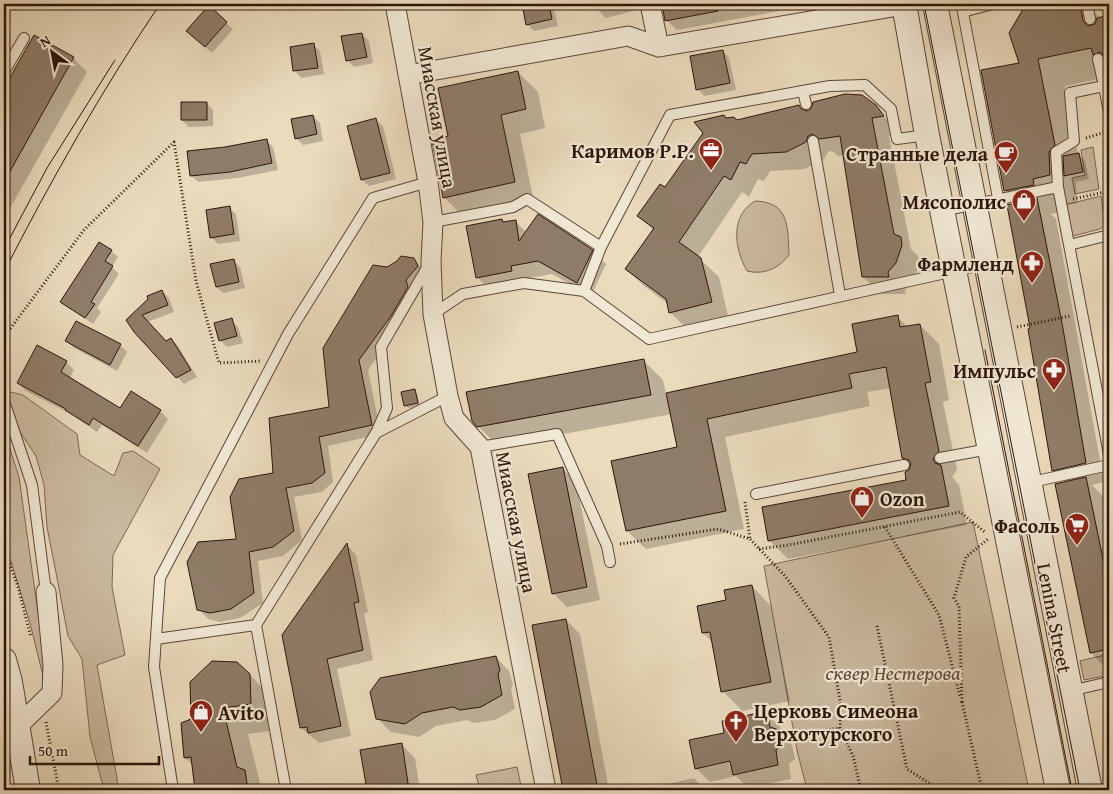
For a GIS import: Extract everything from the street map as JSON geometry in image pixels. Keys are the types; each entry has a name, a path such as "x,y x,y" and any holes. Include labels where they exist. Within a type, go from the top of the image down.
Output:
{"street":[{"name":"Миасская улица","path":"395,4 434,222 431,261 433,314 448,396 454,418 480,447 546,790"},
{"path":"650,4 659,47"},
{"path":"408,75 628,36 659,47 929,7"},
{"name":"Lenina Street","path":"929,7 927,135 1058,790"},
{"name":"Lenina Street","path":"929,7 974,203 1090,790"},
{"path":"17,727 52,693 53,665 46,592"},
{"path":"4,660 10,682 27,790"},
{"path":"1039,699 1069,691"},
{"path":"4,747 27,790"}],"lane":[{"path":"992,4 966,10 929,7 998,198"},
{"path":"1087,4 1090,19"},
{"path":"4,72 24,38"},
{"path":"1098,59 1109,113"},
{"path":"584,291 601,247 670,115 830,86 865,85 891,110 897,139 927,135"},
{"path":"1104,86 1070,94 1074,141 1056,152 1058,187 1109,454"},
{"path":"803,91 806,104"},
{"path":"813,141 840,295"},
{"path":"173,790 154,667 160,578 274,360 373,198 428,182"},
{"path":"942,211 1058,187"},
{"path":"434,222 513,207 527,199 601,247"},
{"path":"1069,245 1109,236"},
{"path":"286,790 256,625 376,433 387,408 381,347 431,261"},
{"path":"433,314 463,294 524,283 584,291 649,339 986,264"},
{"path":"376,433 448,396"},
{"path":"4,401 32,485 46,592"},
{"path":"480,447 557,434 606,546 610,562"},
{"path":"940,458 990,449"},
{"path":"756,494 904,465"},
{"path":"1042,480 1109,465"},
{"path":"156,640 256,625"},
{"path":"1069,691 1109,682"}],"path":[{"path":"1074,141 1109,131"},
{"path":"4,337 84,230 174,142 196,281 220,363 274,360"},
{"path":"1061,202 1109,191"},
{"path":"1012,328 1082,313"},
{"path":"744,501 750,539"},
{"path":"759,549 788,546 960,512 992,537 966,556 954,598 959,606 962,702"},
{"path":"885,527 939,615 962,702 982,790"},
{"path":"606,546 718,529 750,539 785,576 829,637 841,706 840,728 853,756 861,790"},
{"path":"877,626 907,768 940,790"},
{"path":"781,738 840,728"}],"green space":[{"path":"1093,147 1099,189 1075,194 1072,178 1085,175 1081,150"},
{"path":"1101,196 1105,224 1100,229 1069,237 1064,205"},
{"path":"755,201 766,202 775,206 780,211 787,225 789,244 789,255 785,260 770,270 759,272 747,271 737,243 738,224 741,215"},
{"path":"11,392 23,395 77,434 80,455 114,476 123,453 133,451 160,469 113,555 112,587 125,655 97,665 119,790 104,790 90,737 82,659 68,636 47,527 44,485 36,456 18,429 7,398"},
{"path":"4,430 19,477 46,670 46,688 30,623 4,539"},
{"name":"сквер Нестерова","path":"973,522 1029,790 807,790 797,750 764,566"},
{"path":"1109,654 1109,675 1084,680 1080,661"},
{"path":"517,767 522,790 480,790 476,775"}],"building":[{"path":"522,4 549,4 552,19 526,25"},
{"path":"662,4 717,4 718,11 665,21"},
{"path":"1026,4 1080,4 1083,21 1088,26 1095,24 1097,18 1109,15 1109,56 1105,57 1100,52 1093,55 1091,48 1038,59 1055,145 1049,152 1050,175 1033,179 1034,185 1004,191 981,70 1019,63 1009,33"},
{"path":"209,5 227,22 205,47 186,31"},
{"path":"362,33 367,57 346,61 341,36"},
{"path":"34,35 74,57 4,182 4,88"},
{"path":"314,43 318,68 293,71 290,47"},
{"path":"723,50 730,83 696,90 690,56"},
{"path":"518,71 526,109 501,115 515,182 443,198 432,140 448,136 438,88"},
{"path":"845,94 862,95 876,105 884,116 872,118 894,234 901,237 902,245 896,263 888,272 889,277 862,277 840,136 820,139 812,134 808,136 806,142 786,152 752,154 746,164 740,162 731,180 724,176 679,242 701,258 712,302 669,313 666,299 625,269 654,228 637,216 660,184 665,187 703,133 694,122 724,115 726,118 734,117 737,120 799,105 801,109 807,111 811,109 813,102"},
{"path":"181,102 207,102 207,120 181,120"},
{"path":"313,115 317,134 295,139 291,119"},
{"path":"376,118 390,173 361,180 347,126"},
{"path":"267,139 272,163 230,172 190,176 187,151 225,147"},
{"path":"1079,153 1083,172 1064,176 1063,156"},
{"path":"1037,198 1062,323 1086,463 1052,471 1028,329 1030,328 1007,205"},
{"path":"230,206 234,234 210,238 206,210"},
{"path":"538,214 593,250 577,283 538,261 511,266 512,271 476,278 466,226 502,219 503,222 516,220 519,241"},
{"path":"99,242 112,250 105,261 113,266 91,302 95,304 85,318 60,302"},
{"path":"401,256 414,258 418,266 406,280 408,287 391,316 359,360 372,425 319,437 325,473 312,483 286,488 294,531 273,547 249,552 254,593 231,609 210,613 197,610 187,562 198,542 236,539 230,497 239,479 273,473 269,418 329,407 323,348 373,265 387,267"},
{"path":"234,259 239,282 216,287 210,264"},
{"path":"162,290 168,305 142,315 166,341 171,338 191,370 176,378 134,332 126,320 148,299 147,296"},
{"path":"898,315 900,327 920,324 931,382 925,383 939,451 933,459 935,463 941,465 949,506 768,541 762,507 906,480 905,472 909,470 911,464 909,460 902,458 886,367 849,374 852,388 707,419 726,511 626,531 611,461 677,447 666,393 857,352 852,324"},
{"path":"232,318 237,336 219,341 214,323"},
{"path":"76,321 121,344 110,365 65,341"},
{"path":"37,345 67,361 61,372 120,408 131,391 161,410 138,446 93,418 89,425 66,409 17,383"},
{"path":"644,359 651,395 477,427 472,421 466,392"},
{"path":"415,389 418,403 404,406 401,392"},
{"path":"563,467 587,587 552,594 528,474"},
{"path":"1086,477 1109,588 1109,649 1090,653 1055,484"},
{"path":"347,543 359,602 354,603 363,650 327,659 341,726 308,733 307,727 300,728 282,635"},
{"path":"752,585 771,682 721,692 710,632 702,633 697,606 726,600 724,590"},
{"path":"566,619 598,790 563,790 532,625"},
{"path":"496,656 500,670 498,674 502,695 481,707 460,710 453,707 422,713 405,724 376,719 370,692 380,678"},
{"path":"212,661 237,662 250,674 251,704 223,708 237,767 245,770 248,790 195,790 191,757 184,758 181,723 191,719 190,682"},
{"name":"Церковь Симеона Верхотурского","path":"767,711 770,727 779,730 781,737 782,745 776,750 778,765 733,775 730,761 695,769 689,740 724,733 722,721"},
{"path":"402,743 409,790 367,790 360,750"}],"tram line":[{"path":"4,272 78,136 160,4"},
{"path":"924,4 1080,790"},
{"path":"4,249 47,168 115,60"},
{"path":"985,350 1072,790"}],"place":[{"name":"Каримов Р.Р.","path":"711,171"},
{"name":"Странные дела","path":"1006,174"},
{"name":"Мясополис","path":"1024,222"},
{"name":"Фармленд","path":"1032,284"},
{"name":"Импульс","path":"1054,391"},
{"name":"Ozon","path":"862,519"},
{"name":"Фасоль","path":"1077,546"},
{"name":"Avito","path":"201,733"},
{"name":"Церковь Симеона Верхотурского","path":"736,743"}]}
